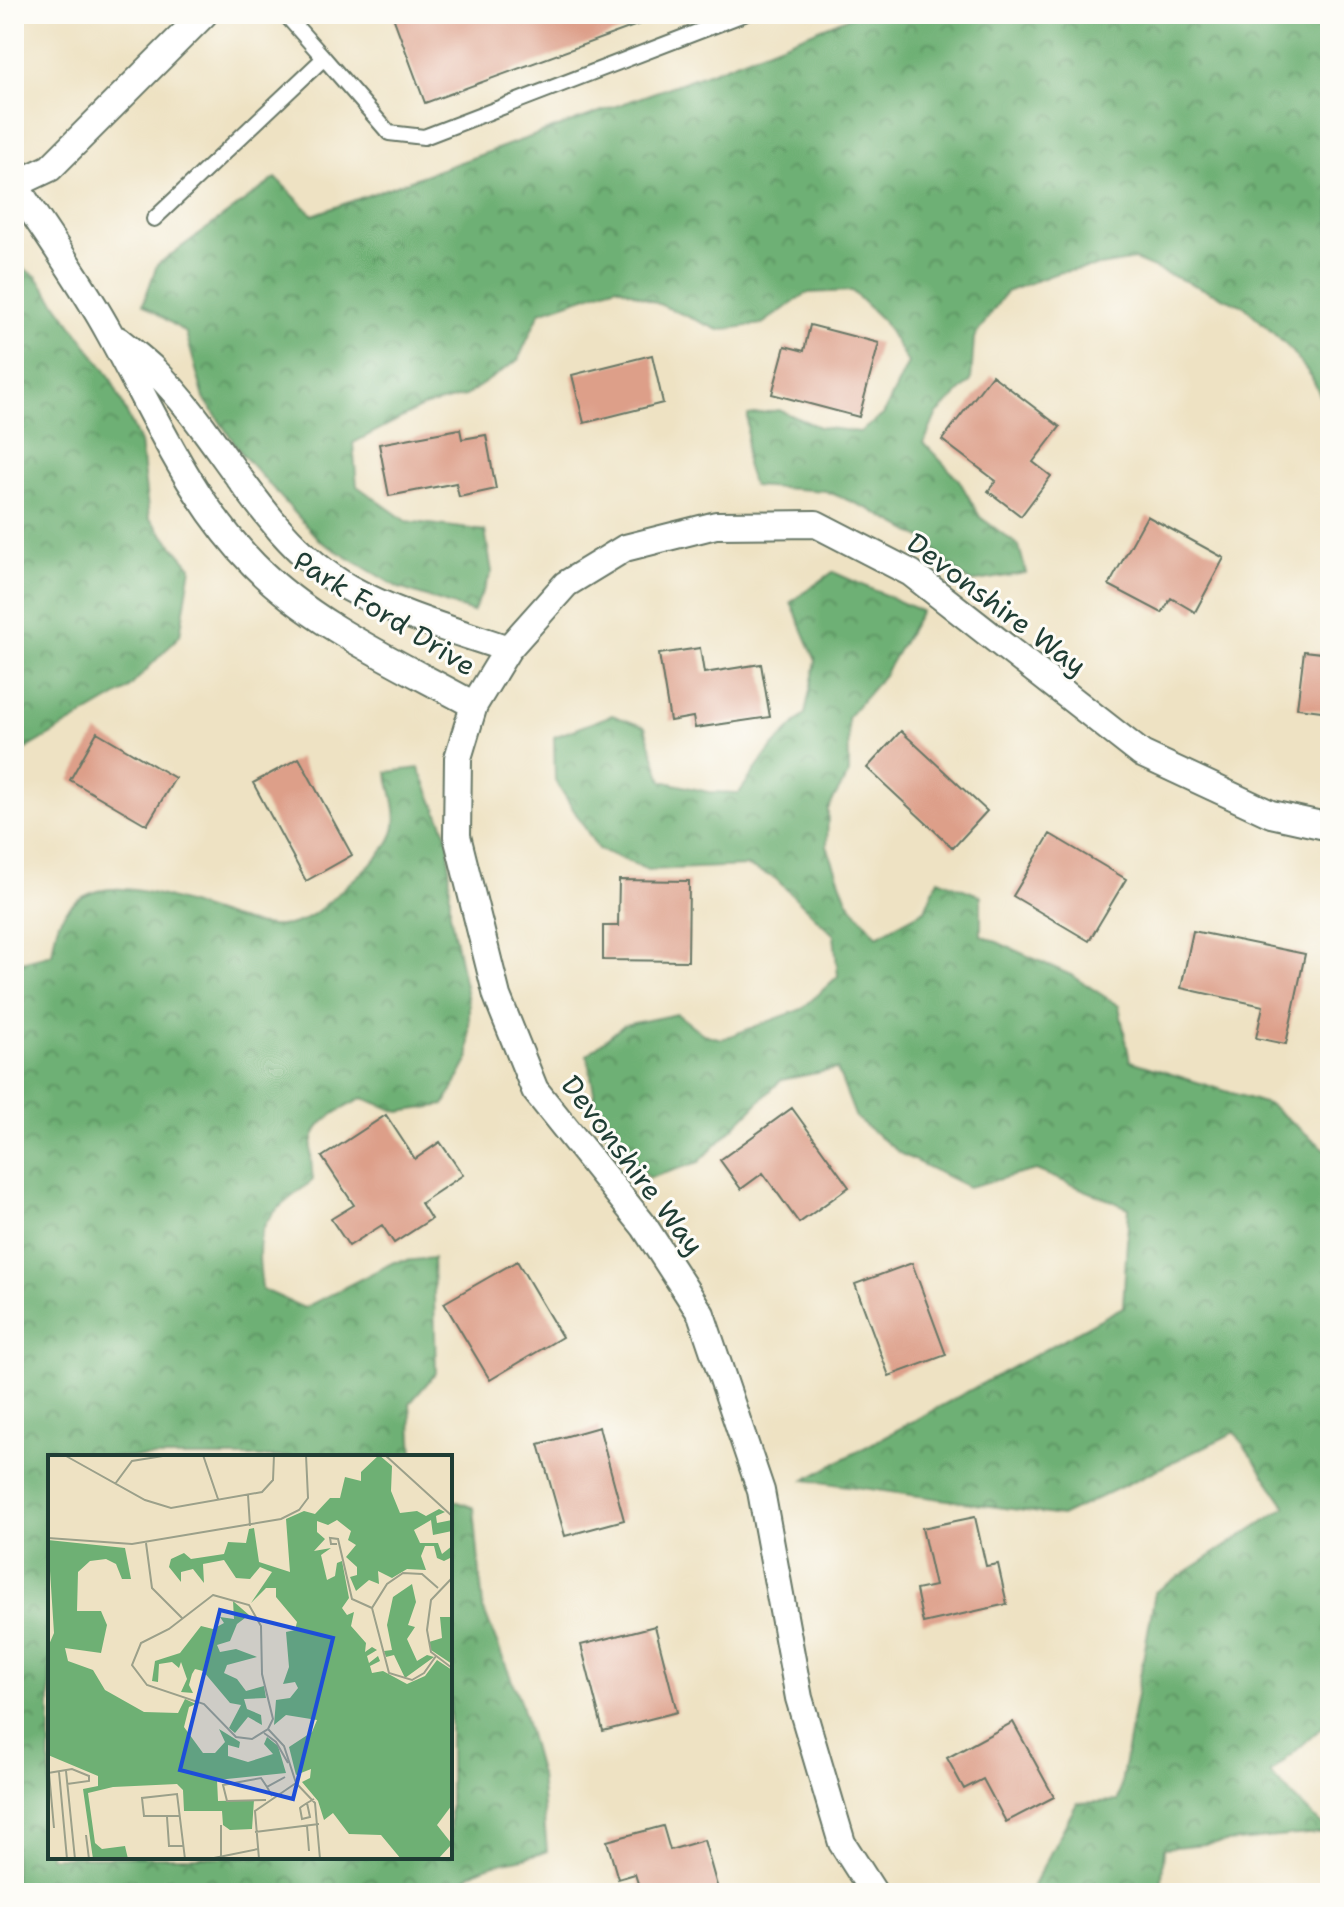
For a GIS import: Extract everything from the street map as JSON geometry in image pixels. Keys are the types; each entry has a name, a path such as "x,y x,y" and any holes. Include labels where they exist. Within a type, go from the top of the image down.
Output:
{"street":[{"path":"15,185 50,168 204,14"},
{"name":"Park Ford Drive","path":"15,185 109,332 142,400 180,465 254,564 290,597 366,645 474,705"},
{"name":"Park Ford Drive","path":"109,332 157,372 269,515 304,552 348,587 411,615 508,649"},
{"name":"Devonshire Way","path":"874,1893 842,1843 799,1698 761,1491 701,1314 644,1226 535,1090 497,996 457,836 458,758 474,705 508,649 566,584 625,548 716,525 816,524 911,573 1142,754 1271,814 1330,827"}],"lane":[{"path":"285,14 389,133 424,137 744,14"},
{"path":"154,219 324,58"}],"green space":[{"path":"857,14 1330,14 1330,415 1311,376 1287,346 1244,306 1135,260 1057,273 1006,292 974,338 971,381 936,415 924,443 959,480 980,517 1019,546 1026,573 971,582 948,565 927,541 869,509 826,491 753,486 746,464 748,415 779,410 819,427 860,432 883,415 908,363 883,321 852,291 807,293 762,324 719,330 617,286 540,312 518,360 465,396 422,407 353,443 357,486 406,521 485,531 492,572 473,612 399,588 320,541 242,454 204,398 186,333 143,304 157,265 276,178 313,215 711,72"},
{"path":"14,263 36,276 110,377 140,442 149,518 191,567 180,635 127,690 14,756"},
{"path":"833,572 921,611 884,675 848,717 849,773 828,809 827,846 847,900 877,936 925,910 938,879 981,896 981,935 1073,976 1119,1006 1130,1061 1270,1105 1330,1153 1330,1720 1270,1774 1329,1832 1164,1848 1161,1893 1029,1893 1077,1803 1118,1801 1155,1592 1286,1507 1235,1432 1061,1516 805,1480 1123,1307 1129,1208 1036,1170 968,1187 901,1154 856,1118 837,1069 781,1080 699,1162 649,1178 601,1129 587,1055 624,1025 677,1014 703,1034 722,1039 802,1009 838,976 834,935 775,878 747,866 648,870 598,849 555,780 554,737 612,715 645,727 662,781 708,792 739,793 769,751 805,714 816,661 791,602"},
{"path":"419,768 449,839 450,913 469,1006 469,1059 444,1105 399,1112 363,1098 335,1113 318,1127 312,1147 313,1180 283,1204 265,1224 259,1249 262,1289 304,1308 394,1262 433,1258 436,1373 410,1403 413,1455 48,1455 48,1859 452,1859 452,1500 474,1508 483,1608 520,1701 540,1775 547,1851 483,1868 462,1881 453,1893 14,1893 14,964 52,954 61,918 81,898 106,889 165,896 254,924 279,926 302,921 320,909 379,856 393,834 395,813 387,772"}],"building":[{"path":"392,14 659,14 659,17 425,103"},
{"path":"810,325 879,343 859,417 772,394 785,346 804,351"},
{"path":"652,355 663,403 584,423 572,375"},
{"path":"992,375 1060,427 1033,462 1051,476 1021,516 988,491 996,481 942,440"},
{"path":"460,429 462,439 486,435 496,489 459,497 456,483 389,496 379,444"},
{"path":"1147,516 1224,558 1195,612 1171,598 1162,613 1109,585"},
{"path":"700,648 704,673 761,664 770,717 695,728 693,717 670,721 659,654"},
{"path":"1304,651 1330,654 1330,712 1297,708"},
{"path":"901,731 987,811 953,848 867,768"},
{"path":"97,732 175,778 147,825 70,780"},
{"path":"299,758 352,855 306,881 253,783"},
{"path":"1050,834 1126,879 1089,941 1013,896"},
{"path":"619,880 689,881 688,961 603,960 603,926 618,926"},
{"path":"1193,931 1305,954 1286,1044 1256,1038 1263,1006 1181,988"},
{"path":"792,1108 849,1187 799,1223 763,1173 741,1189 720,1160"},
{"path":"386,1115 415,1159 440,1142 463,1175 421,1203 431,1219 394,1243 382,1225 349,1246 331,1219 354,1205 322,1157"},
{"path":"517,1261 562,1337 490,1380 444,1303"},
{"path":"912,1263 946,1355 889,1376 855,1284"},
{"path":"599,1427 624,1520 565,1536 539,1444"},
{"path":"975,1517 986,1566 998,1564 1007,1604 923,1623 916,1590 935,1586 922,1528"},
{"path":"655,1626 677,1712 603,1731 581,1645"},
{"path":"1013,1722 1054,1797 1006,1822 983,1779 964,1789 947,1758"},
{"path":"663,1826 670,1850 704,1840 719,1893 641,1893 635,1874 618,1879 607,1841"}]}
